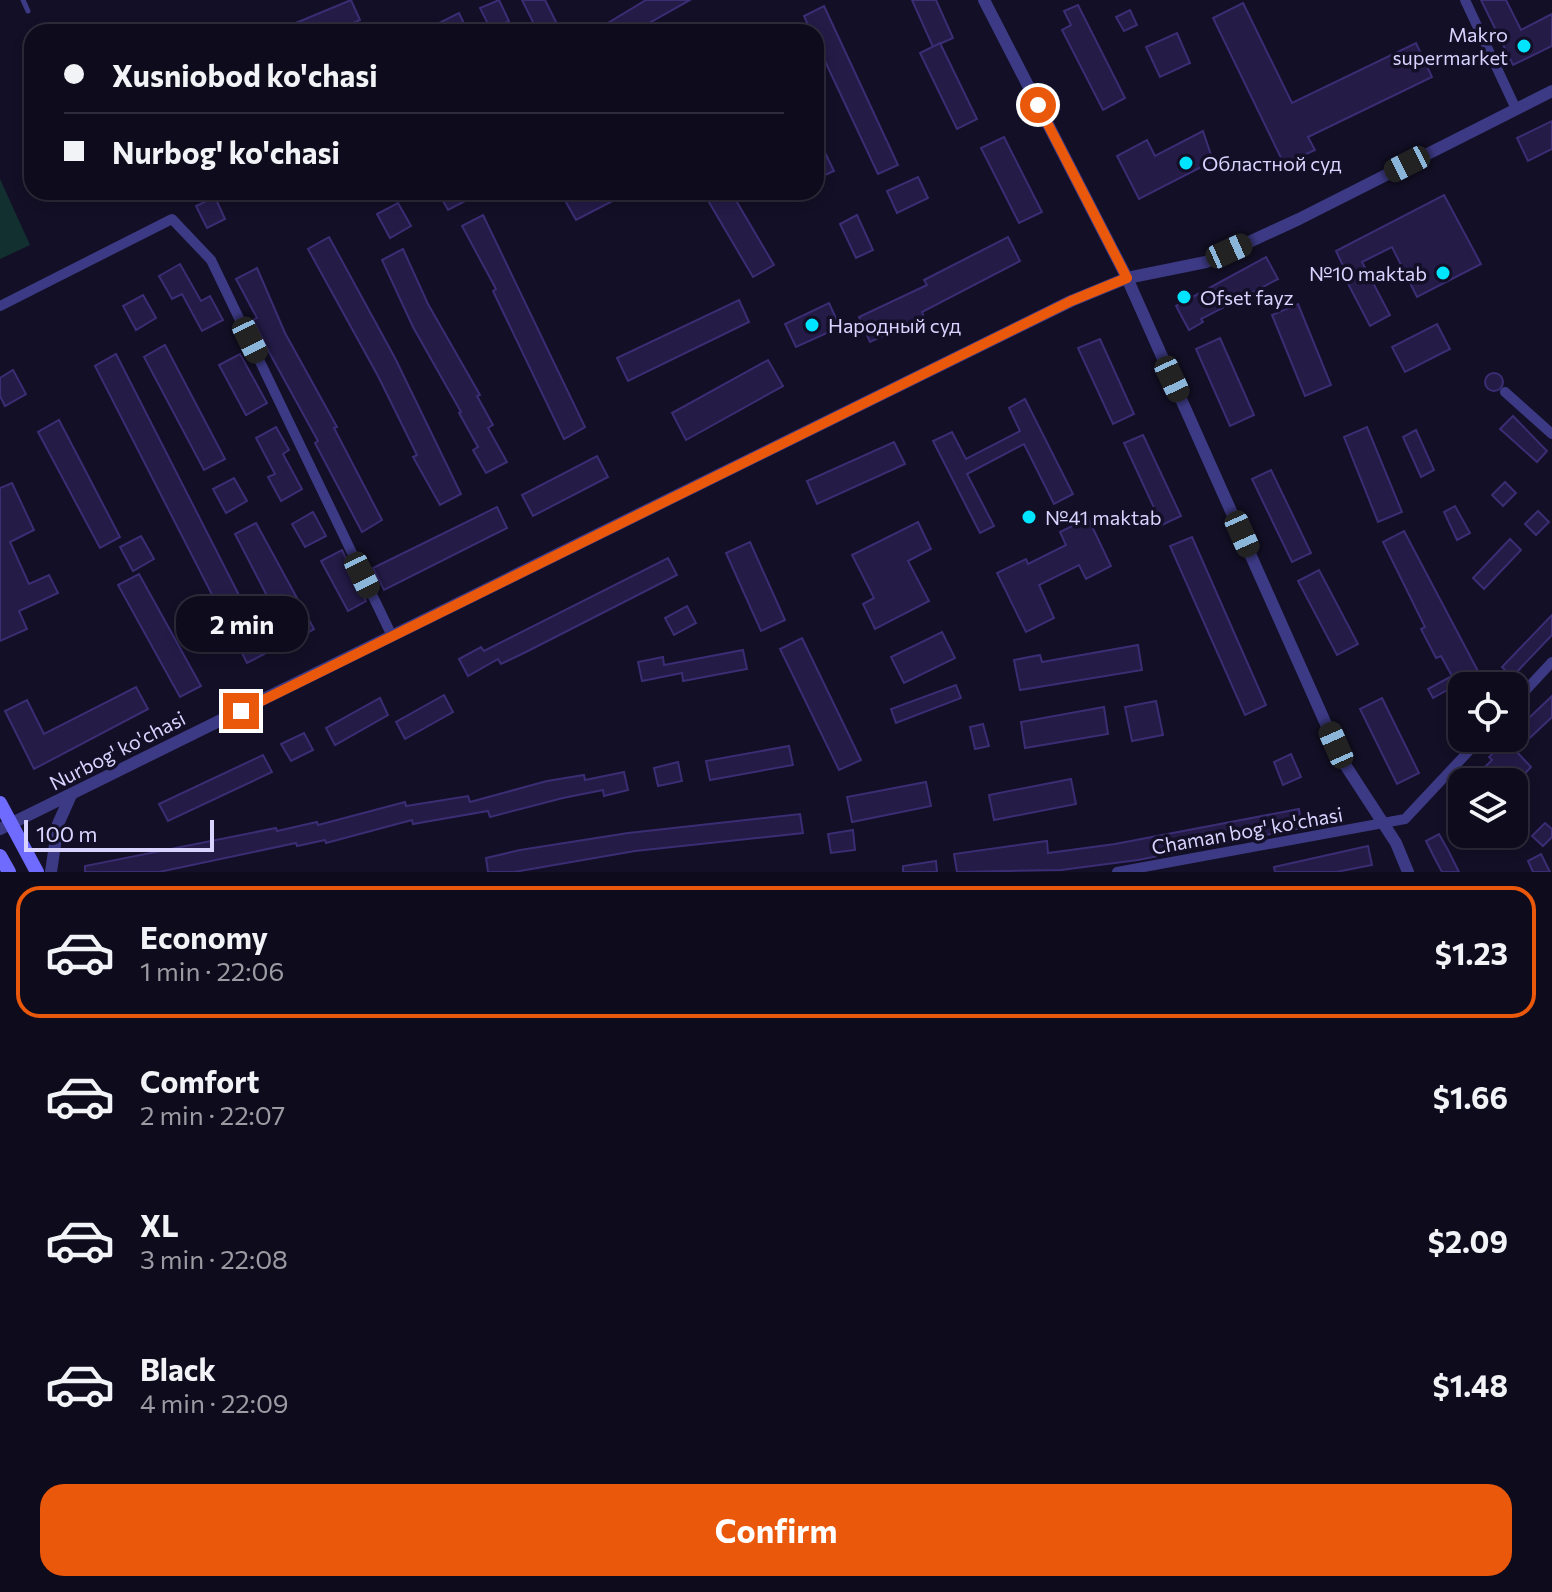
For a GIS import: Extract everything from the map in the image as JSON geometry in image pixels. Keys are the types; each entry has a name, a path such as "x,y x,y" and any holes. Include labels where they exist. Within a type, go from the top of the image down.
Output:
{"main road":[{"path":"0,803 6,827 37,872"},
{"path":"0,856 9,872"}],"street":[{"path":"984,0 1127,278 1342,760 1383,823 1408,872"},
{"path":"1465,0 1516,109"},
{"name":"Nurbog' ko'chasi","path":"6,827 1071,301 1127,278 1206,262 1299,219 1552,91"},
{"path":"0,306 172,219 211,260 392,636"},
{"path":"1505,392 1552,434"},
{"path":"1528,688 1552,662"},
{"name":"Chaman bog' ko'chasi","path":"1117,872 1405,819 1468,752"},
{"path":"51,872 58,824 71,795"}],"lane":[{"path":"23,0 28,11"}],"green space":[{"path":"0,179 30,245 0,259"}],"building":[{"path":"351,0 360,20 351,24 293,24"},
{"path":"499,0 509,21 488,24 480,8"},
{"path":"522,0 545,0 557,24 534,24"},
{"path":"646,0 690,0 647,24 606,24"},
{"path":"912,0 936,0 953,38 933,47"},
{"path":"1481,0 1506,0 1521,30 1552,14 1552,46 1513,65"},
{"path":"1243,3 1292,103 1416,43 1432,77 1308,137 1315,150 1284,164 1213,18"},
{"path":"1078,5 1125,98 1103,110 1062,30 1071,25 1064,11"},
{"path":"824,6 898,165 878,174 824,59 824,24 808,24 804,16"},
{"path":"1130,10 1137,25 1124,31 1116,17"},
{"path":"459,13 464,24 437,24"},
{"path":"1177,33 1190,63 1160,77 1146,47"},
{"path":"940,43 977,119 957,129 920,53"},
{"path":"1552,121 1552,149 1528,161 1517,138"},
{"name":"Областной суд","path":"1203,131 1213,161 1139,199 1117,156 1147,140 1155,156"},
{"path":"1004,137 1042,212 1019,223 981,148"},
{"path":"824,150 834,171 824,175"},
{"path":"918,177 928,198 897,213 887,191"},
{"path":"1444,195 1481,264 1417,297 1392,247 1362,262 1390,315 1370,326 1343,274 1346,272 1336,251"},
{"path":"216,200 225,219 207,228 196,206"},
{"path":"442,200 467,200 448,210"},
{"path":"565,200 615,200 576,220"},
{"path":"708,200 736,200 774,265 753,277"},
{"path":"398,203 411,226 390,238 377,214"},
{"path":"483,215 585,427 564,439 493,291 496,289 462,226"},
{"path":"857,215 873,250 856,258 840,224"},
{"path":"329,237 395,358 461,494 440,505 413,457 417,455 378,376 308,249"},
{"path":"1008,237 1020,261 922,312 924,317 870,342 859,317 927,285 924,280"},
{"path":"403,249 428,304 480,395 477,396 493,425 488,428 507,462 486,473 473,450 478,447 461,412 413,327 382,260"},
{"path":"1266,257 1278,279 1201,319 1203,322 1189,330 1176,306"},
{"path":"180,264 201,301 210,296 223,320 202,331 182,294 172,299 159,276"},
{"path":"257,268 285,333 337,427 334,428 382,520 362,532 315,443 318,441 253,320 257,318 236,279"},
{"path":"143,295 156,318 136,330 123,306"},
{"path":"739,300 749,322 628,381 617,358"},
{"name":"Народный суд","path":"829,303 840,327 796,347 785,324"},
{"path":"1298,304 1331,385 1305,396 1272,315"},
{"path":"1437,324 1450,349 1405,372 1392,347"},
{"path":"1220,338 1254,415 1230,426 1196,349"},
{"path":"1100,339 1134,414 1113,424 1078,348"},
{"path":"165,345 225,459 204,470 144,357"},
{"path":"116,354 268,652 247,663 95,366"},
{"path":"240,354 267,403 246,415 219,365"},
{"path":"768,360 783,386 686,440 672,413"},
{"path":"13,370 26,394 5,406 0,396 0,378"},
{"path":"1490,373 1498,373 1503,382 1501,389 1490,391 1485,386 1485,378"},
{"path":"1025,399 1073,494 1054,504 1024,444 967,474 994,526 980,533 933,441 952,432 966,459 1020,431 1009,408"},
{"path":"1513,416 1547,451 1537,462 1500,429"},
{"path":"59,420 120,537 100,548 38,432"},
{"path":"276,427 289,450 283,454 302,489 281,501 268,477 275,474 256,438"},
{"path":"1367,427 1402,512 1378,522 1344,437"},
{"path":"1416,430 1434,470 1421,477 1403,437"},
{"path":"1143,435 1181,516 1162,525 1124,443"},
{"path":"894,442 905,464 817,504 807,481"},
{"path":"597,456 608,477 533,516 522,495"},
{"path":"1271,470 1311,553 1292,562 1252,479"},
{"path":"234,478 247,501 226,513 213,489"},
{"path":"1505,482 1516,493 1503,506 1492,495"},
{"path":"12,483 34,530 10,542 29,584 49,575 58,593 19,611 27,629 0,641 0,488"},
{"path":"1455,506 1470,533 1457,540 1444,512"},
{"path":"497,507 507,528 384,590 373,568"},
{"path":"1538,511 1549,522 1536,535 1525,524"},
{"path":"313,512 326,536 305,547 292,524"},
{"path":"1088,518 1111,566 1086,579 1079,565 1039,585 1054,618 1026,632 997,573 1026,559 1028,564 1066,545 1060,532"},
{"path":"918,522 931,549 908,561 929,601 875,629 863,604 874,598 852,555"},
{"path":"256,523 314,629 291,642 235,534"},
{"path":"1404,531 1478,672 1450,672 1441,656 1436,658 1421,629 1425,627 1383,542"},
{"path":"141,536 154,559 133,571 120,547"},
{"path":"1192,537 1266,705 1245,715 1170,546"},
{"path":"1510,539 1521,550 1484,589 1473,578"},
{"path":"750,542 785,620 761,631 726,553"},
{"path":"342,550 366,601 348,611 321,561"},
{"path":"668,558 677,575 526,652 501,664 498,659 468,676 459,659 481,647 484,651"},
{"path":"1319,570 1358,644 1337,655 1298,581"},
{"path":"139,574 201,686 180,697 118,585"},
{"path":"687,606 696,623 674,635 665,618"},
{"path":"1552,615 1552,635 1517,672 1507,672 1502,667"},
{"path":"942,632 955,658 904,683 891,657"},
{"path":"802,638 861,760 839,770 780,649"},
{"path":"1138,645 1142,670 1020,690 1014,660 1040,655 1042,662"},
{"path":"743,650 747,669 683,681 682,673 642,681 638,662 663,657 664,665"},
{"path":"1448,678 1448,690 1433,698 1428,689"},
{"path":"956,685 961,698 896,723 891,709"},
{"path":"136,687 148,709 34,769 5,711 27,700 44,734"},
{"path":"444,695 453,712 405,739 396,722"},
{"path":"1552,696 1552,717 1528,740 1528,719"},
{"path":"380,698 388,715 335,745 326,728"},
{"path":"1382,698 1419,773 1397,784 1360,709"},
{"path":"1156,701 1163,735 1132,741 1125,707"},
{"path":"1104,707 1108,734 1025,748 1021,722"},
{"path":"983,724 989,746 975,749 970,727"},
{"path":"304,733 313,750 291,761 281,744"},
{"path":"789,746 793,765 710,780 706,761"},
{"path":"1494,752 1517,752 1531,767 1528,770 1484,768 1492,760 1489,757"},
{"path":"1291,754 1301,777 1283,785 1274,762"},
{"path":"263,755 272,772 168,821 159,804"},
{"path":"678,762 682,781 658,786 654,768"},
{"path":"624,772 628,790 604,796 603,790 490,817 488,811 413,824 412,820 326,843 325,840 297,846 296,843 159,872 85,872 85,866 276,828 277,831 317,822 318,825 405,802 406,806 468,796 470,802 547,781 584,775 585,780"},
{"path":"1071,779 1076,804 994,820 989,795"},
{"path":"926,782 931,806 852,822 847,797"},
{"path":"1299,809 1302,828 1138,860 1061,870 957,872 954,854 1047,841 1048,853 1115,844"},
{"path":"800,814 803,833 635,851 514,872 488,872 486,858 520,850 628,833"},
{"path":"1545,823 1552,829 1552,837 1543,846 1532,836"},
{"path":"853,830 855,850 831,853 828,834"},
{"path":"1439,834 1459,872 1442,872 1434,857 1426,841"},
{"path":"1368,846 1372,865 1336,872 1275,872 1274,867"},
{"path":"1541,854 1550,872 1533,872 1528,861"},
{"path":"936,861 937,872 903,872 903,866"}],"place":[{"name":"Makro supermarket","path":"1524,46"},
{"name":"Областной суд","path":"1186,163"},
{"name":"№10 maktab","path":"1443,273"},
{"name":"Ofset fayz","path":"1184,297"},
{"name":"Народный суд","path":"812,325"},
{"name":"№41 maktab","path":"1029,517"}],"route":[{"path":"241,711 1071,301 1127,278 1038,105"}]}
